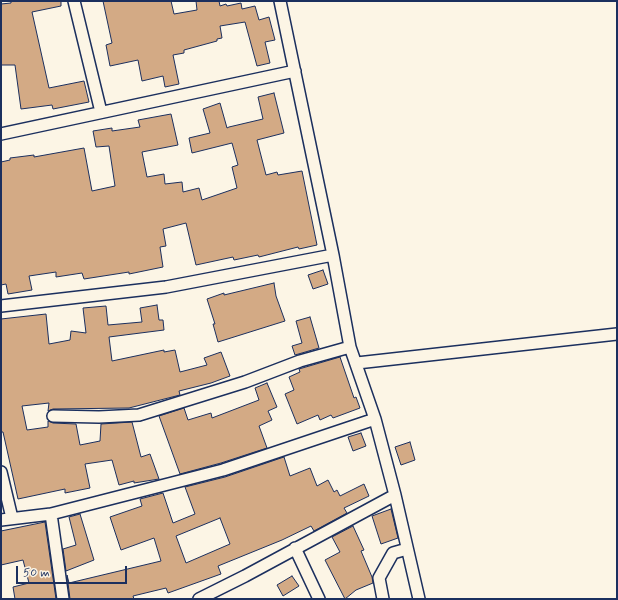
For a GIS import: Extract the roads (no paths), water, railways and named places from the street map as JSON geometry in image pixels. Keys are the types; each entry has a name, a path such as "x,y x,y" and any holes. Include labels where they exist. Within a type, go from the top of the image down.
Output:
{"street":[{"path":"74,1 102,112"},
{"path":"280,1 333,255 350,347 357,363 375,419 395,495 419,599"},
{"path":"1,134 295,71"},
{"path":"1,306 166,287 333,255"},
{"path":"357,363 617,334"},
{"path":"53,416 99,418 139,415 350,347"},
{"path":"1,472 6,519 51,514 223,470 375,419"},
{"path":"199,599 211,596 295,548 395,495"},
{"path":"51,514 63,599"},
{"path":"295,548 319,599"},
{"path":"384,599 379,578 394,553 407,549"}]}
